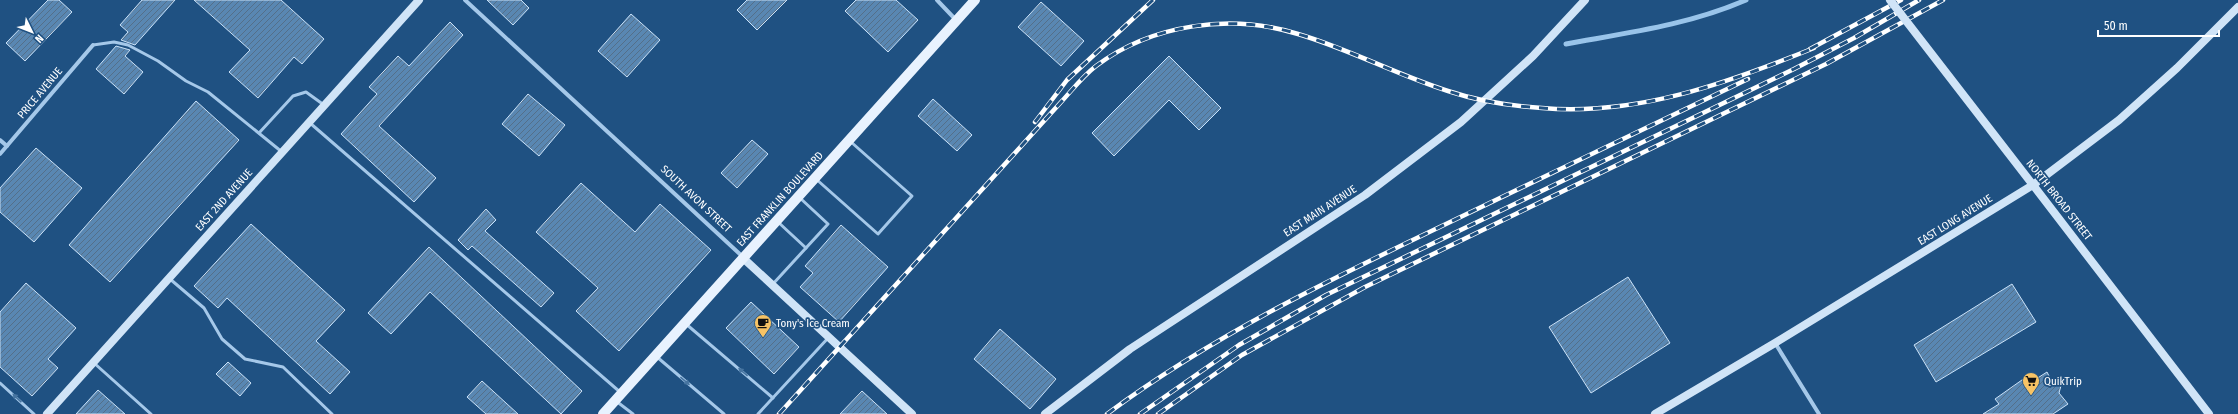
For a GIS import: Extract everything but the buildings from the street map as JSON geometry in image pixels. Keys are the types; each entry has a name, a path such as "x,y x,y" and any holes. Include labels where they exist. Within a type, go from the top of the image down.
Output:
{"main road":[{"name":"EAST FRANKLIN BOULEVARD","path":"602,414 850,141 975,0"}],"street":[{"name":"EAST 2ND AVENUE","path":"46,414 419,0"},
{"name":"SOUTH AVON STREET","path":"465,0 912,414"},
{"path":"937,0 957,21"},
{"name":"EAST MAIN AVENUE","path":"1045,414 1130,349 1365,195 1455,126 1533,56 1585,0"},
{"name":"NORTH BROAD STREET","path":"1890,0 2209,414"},
{"name":"EAST LONG AVENUE","path":"1655,414 1775,343 2033,185 2118,120 2177,68 2238,7"},
{"name":"PRICE AVENUE","path":"0,154 93,45"},
{"path":"0,140 7,146"},
{"path":"1775,343 1818,414"}],"lane":[{"path":"93,45 114,42 128,45 158,61 186,81 208,92 282,152"},
{"path":"258,133 292,96 306,92 324,105"},
{"path":"309,122 618,397 633,414"},
{"path":"816,178 878,234 912,196 850,141"},
{"path":"772,285 828,224 798,197"},
{"path":"777,221 806,248"},
{"path":"169,278 204,308 222,339 245,359 283,367 332,414"},
{"path":"685,323 773,398"},
{"path":"758,414 829,337"},
{"path":"655,356 724,414"},
{"path":"93,362 151,414"},
{"path":"0,383 34,414"}],"waterway":[{"path":"1566,44 1680,22 1724,9 1746,0"}],"railway":[{"path":"1035,122 1067,80 1153,0"},
{"path":"1810,49 1901,0"},
{"path":"1140,414 1239,345 1326,295 1794,69 1854,38 1919,0"},
{"path":"1158,414 1242,355 1365,287 1826,64 1943,0"},
{"path":"779,414 1082,78 1096,66 1118,52 1142,40 1193,26 1246,24 1272,28 1317,40 1429,85 1459,95 1518,106 1578,109 1613,107 1647,102 1681,94 1748,73 1814,48"},
{"path":"1107,414 1188,359 1230,334 1315,288 1748,79"}],"place":[{"name":"Tony's Ice Cream","path":"763,338"},
{"name":"QuikTrip","path":"2031,396"}]}
